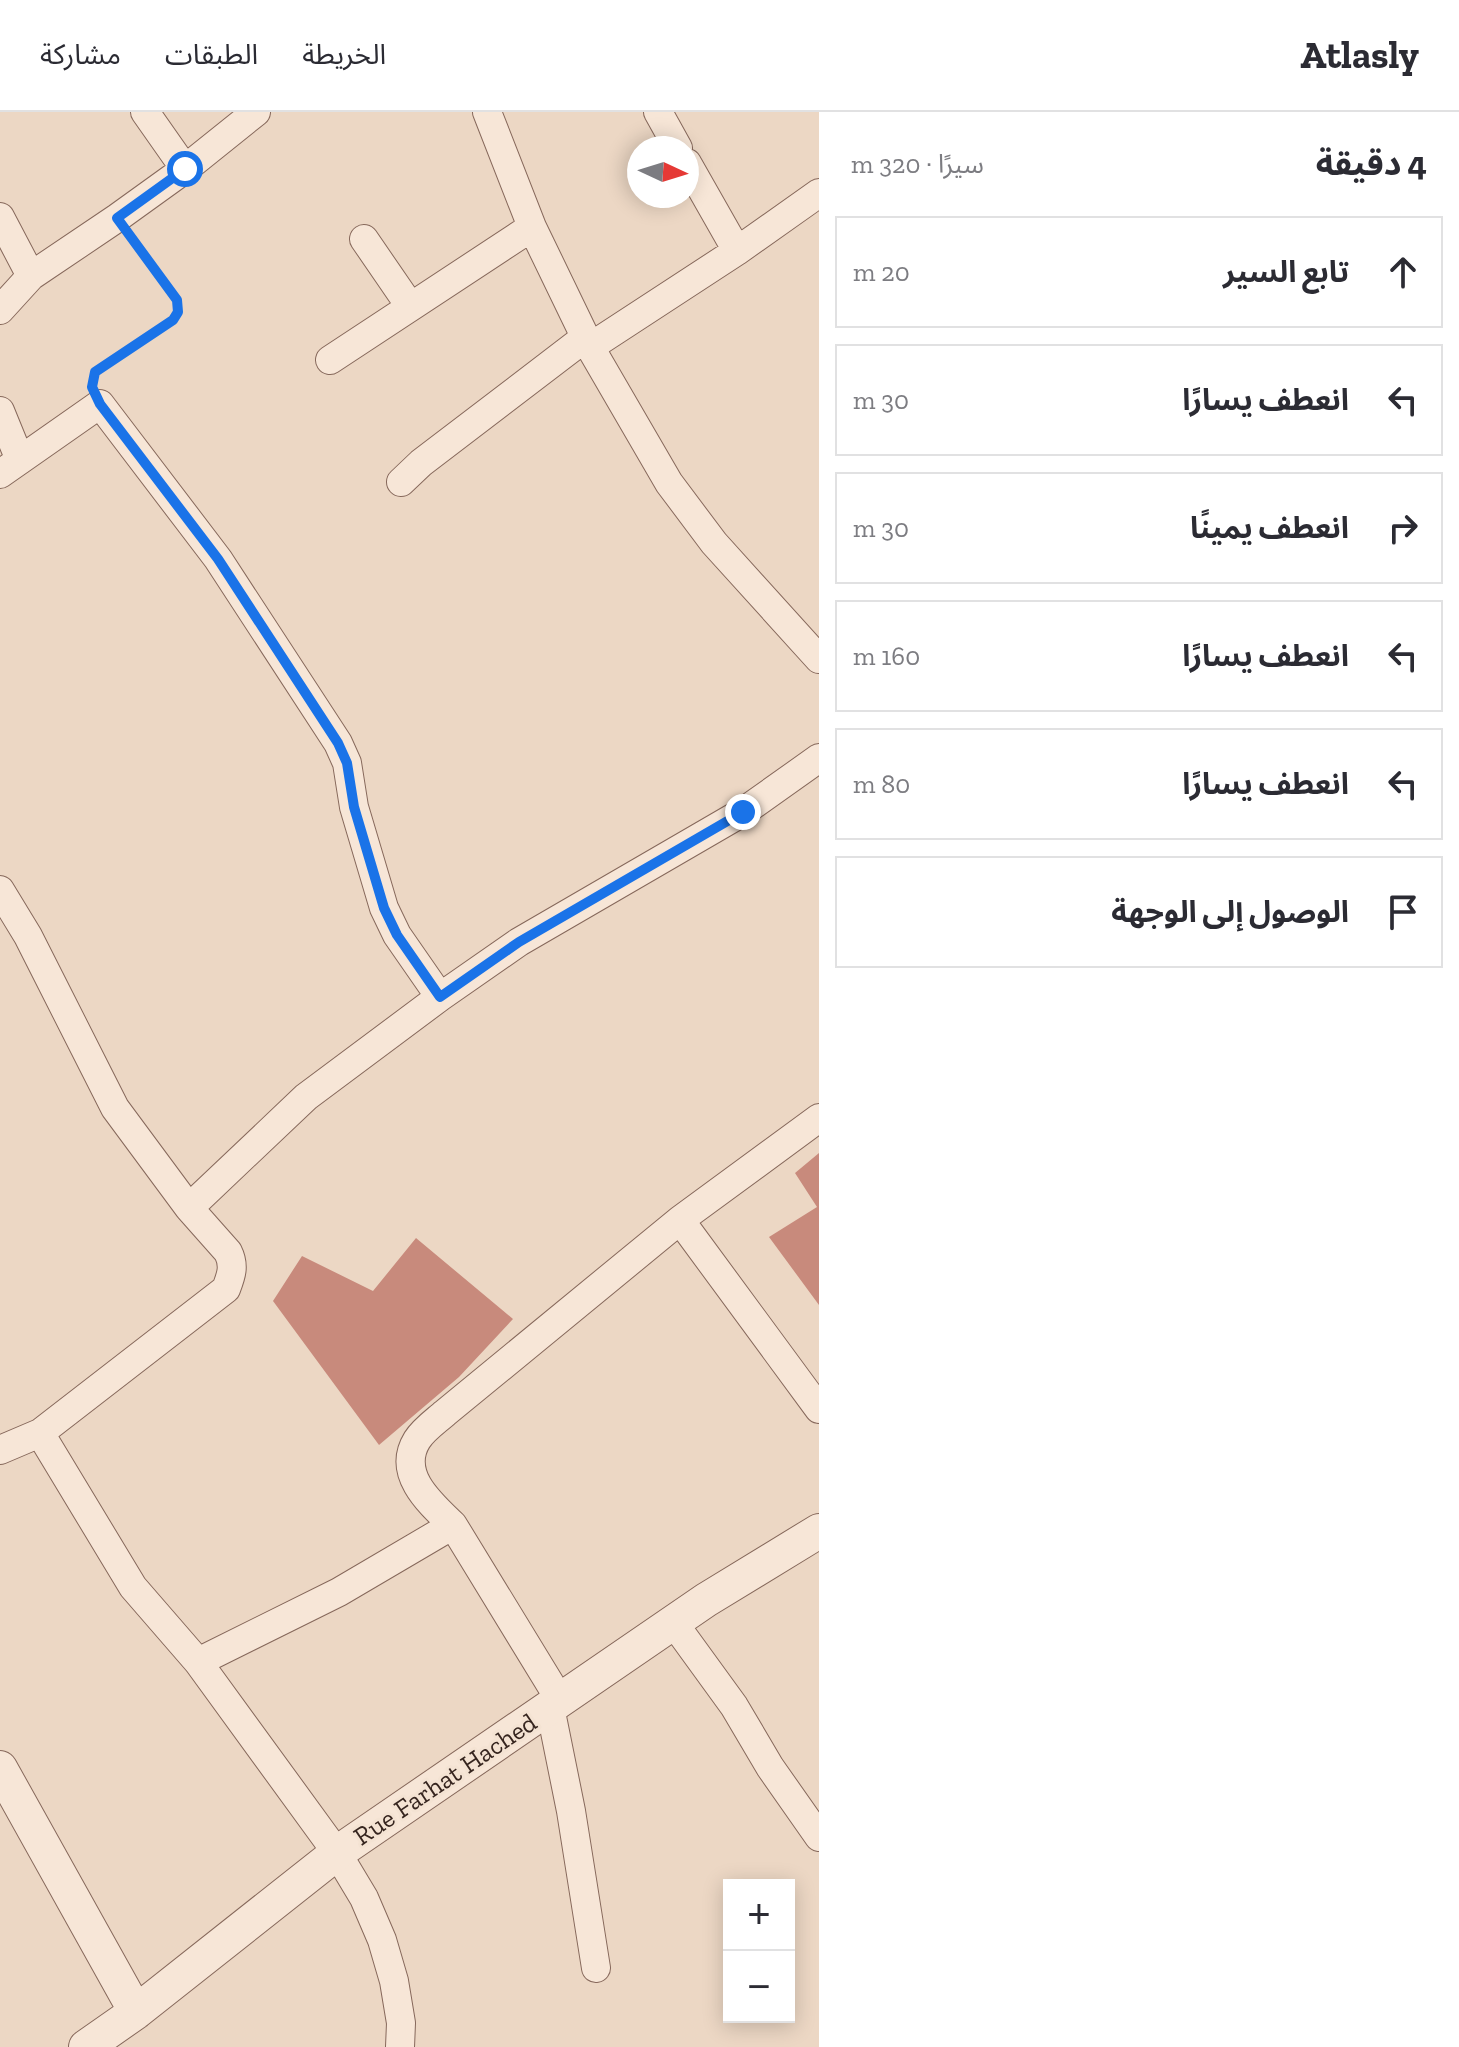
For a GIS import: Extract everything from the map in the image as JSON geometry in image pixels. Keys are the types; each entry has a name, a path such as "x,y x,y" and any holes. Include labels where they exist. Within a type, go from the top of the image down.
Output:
{"street":[{"path":"145,112 185,169"},
{"path":"0,310 31,276 185,169 256,112"},
{"path":"487,112 532,227 588,342 669,483 724,554 819,659"},
{"path":"658,112 671,136"},
{"path":"699,184 737,251"},
{"path":"401,482 421,463 588,342 737,251 819,193"},
{"path":"0,217 31,276"},
{"path":"330,360 532,227"},
{"path":"364,239 410,306"},
{"path":"0,411 10,467 100,404 218,559 338,743 347,763 354,807 384,908 397,935 440,997"},
{"path":"189,1208 306,1097 440,997 519,942 743,812 819,758"},
{"path":"0,890 28,936 115,1108 232,1260 231,1277 226,1289 40,1433 0,1450"},
{"path":"596,1968 555,1703 453,1525 431,1504 414,1478 411,1460 419,1437 445,1413 680,1220 819,1118"},
{"path":"680,1220 819,1409"},
{"path":"40,1433 133,1587 198,1662 337,1853 364,1898 382,1940 394,1981 401,2023 400,2047"},
{"path":"198,1662 339,1592 453,1525"},
{"name":"Rue Farhat Hached","path":"86,2047 136,2012 337,1853 673,1622 819,1531"},
{"path":"673,1622 734,1706 770,1767 819,1837"},
{"path":"0,1768 136,2012"}],"path":[{"path":"100,404 92,387 95,372 173,320 178,312 177,300 117,218"}],"building":[{"path":"819,1153 819,1305 769,1237 817,1207 795,1173"},
{"path":"416,1238 513,1319 459,1377 379,1445 273,1301 302,1256 373,1291"}],"route":[{"path":"185,169 117,218 177,300 178,312 173,320 95,372 92,387 100,404 218,559 338,743 347,763 354,807 384,908 397,935 440,997 519,942 743,812"}]}
